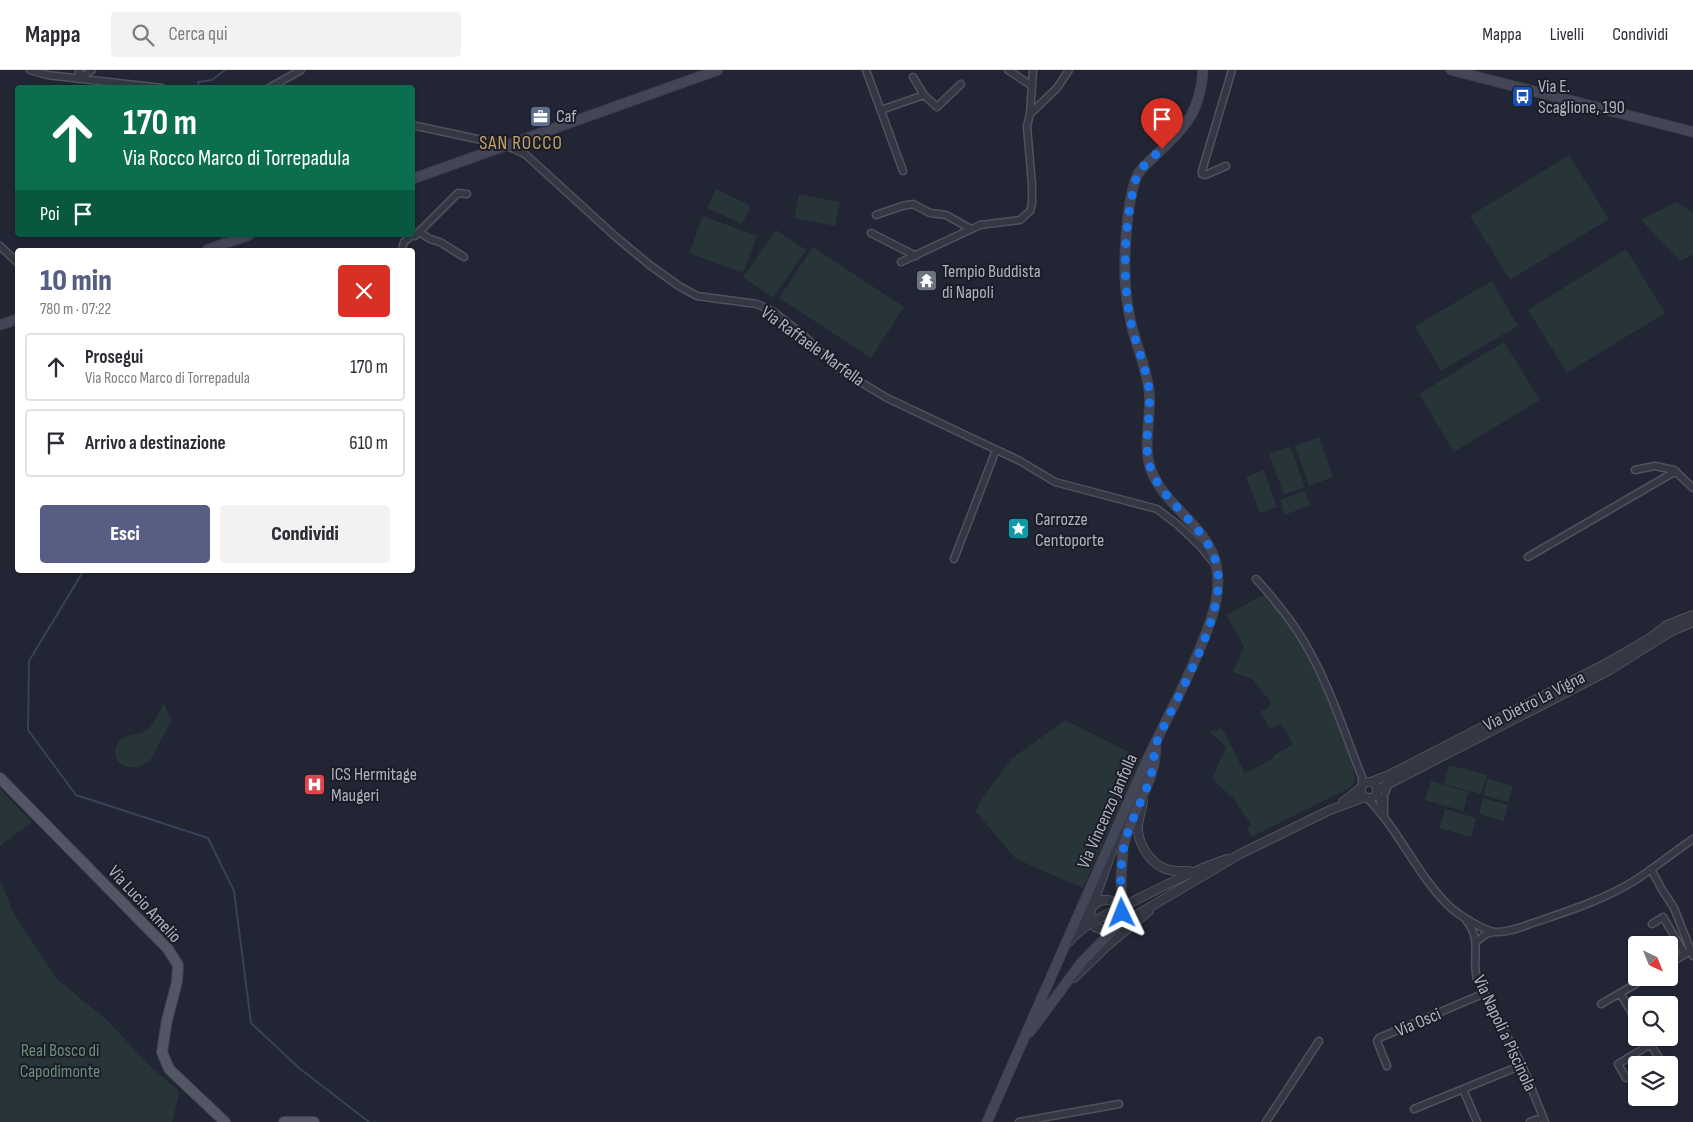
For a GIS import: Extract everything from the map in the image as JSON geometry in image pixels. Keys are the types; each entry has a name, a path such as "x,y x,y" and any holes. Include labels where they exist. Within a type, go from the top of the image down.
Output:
{"main road":[{"path":"415,178 718,70"},
{"path":"1157,742 1191,670 1212,618 1218,597 1216,566 1212,552 1204,537 1164,490 1152,472 1147,456 1149,389 1130,320 1126,292 1125,256 1129,214 1135,181 1142,168 1189,120 1200,97 1203,70"},
{"path":"1450,70 1693,132"},
{"path":"213,248 243,237"},
{"path":"0,325 15,320"},
{"name":"Via Vincenzo Janfolla","path":"1022,1043 1081,963 1116,928 1122,919 1121,870 1123,847 1146,790 1154,765 1157,742"},
{"name":"Via Vincenzo Janfolla","path":"987,1122 1123,814 1157,742"},
{"name":"Via Lucio Amelio","path":"0,778 168,949 178,965 177,982 167,1020 162,1052 168,1070 225,1122"},
{"path":"284,1122 314,1122"}],"street":[{"path":"30,70 48,75 142,85"},
{"path":"78,70 79,79"},
{"path":"79,79 92,70"},
{"path":"274,85 301,70"},
{"path":"866,70 903,171"},
{"path":"1008,70 1032,86"},
{"path":"901,262 980,225 1020,220 1030,211 1032,185 1027,126 1030,114 1033,70"},
{"path":"1030,114 1057,88 1069,70"},
{"path":"1226,166 1202,174 1232,70"},
{"path":"913,77 924,94 937,107 961,84"},
{"path":"881,110 924,94"},
{"name":"Via Raffaele Marfella","path":"415,126 505,145 525,154 617,238 679,286 697,296 757,304 774,312 802,334 839,369 887,398 1020,461 1055,482 1157,509 1178,525 1201,547 1216,566"},
{"path":"415,236 458,193 467,194"},
{"path":"876,215 913,204 930,213 946,215 971,229"},
{"path":"419,232 464,256"},
{"path":"871,233 916,256"},
{"path":"402,248 404,242 409,237"},
{"path":"0,246 15,260"},
{"path":"954,560 996,450"},
{"path":"1635,470 1656,466 1676,471 1693,488"},
{"path":"1528,558 1676,471"},
{"path":"1256,579 1288,619 1313,658 1339,716 1365,783 1362,793 1385,816 1435,891 1450,907 1465,919 1495,932"},
{"name":"Via Dietro La Vigna","path":"1330,810 1365,783 1389,775 1605,664 1667,626 1693,616"},
{"name":"Via Dietro La Vigna","path":"1377,791 1389,783 1608,671 1670,632 1693,622"},
{"path":"1365,783 1375,785 1385,816"},
{"path":"1385,816 1384,796 1389,783"},
{"path":"1146,790 1138,825 1145,851 1158,866 1167,870 1177,872 1194,871"},
{"path":"1121,908 1113,901 1099,901 1091,908 1090,918 1092,923 1106,931 1116,928 1240,854 1330,810 1365,797 1373,797 1377,791"},
{"path":"1063,949 1091,908 1116,840 1123,814"},
{"path":"1476,942 1486,934 1523,926 1585,905 1633,882 1693,839"},
{"path":"1074,935 1092,923 1194,871 1240,854"},
{"path":"1651,869 1674,908 1690,954"},
{"path":"1055,998 1106,947 1166,898"},
{"path":"1652,924 1663,917 1690,954"},
{"name":"Via Napoli a Piscinola","path":"1465,919 1473,932 1476,942 1475,972 1522,1066 1544,1119"},
{"path":"1678,960 1690,954"},
{"path":"1601,1004 1632,986"},
{"name":"Via Osci","path":"1386,1066 1377,1041 1378,1039 1485,993"},
{"path":"1620,993 1628,1006"},
{"path":"1266,1122 1319,1041"},
{"path":"1631,1056 1648,1046"},
{"path":"1628,1058 1618,1064 1626,1078 1628,1077"},
{"path":"1414,1109 1522,1066"},
{"path":"1463,1089 1477,1122"},
{"path":"1019,1122 1119,1104"},
{"path":"1530,1122 1544,1119"}],"green space":[{"path":"1569,155 1609,219 1510,280 1470,216"},
{"path":"716,189 751,206 742,224 707,208"},
{"path":"799,194 840,202 835,226 794,218"},
{"path":"1677,202 1693,213 1693,255 1680,261 1641,220"},
{"path":"703,216 757,236 743,273 689,253"},
{"path":"776,230 806,250 773,298 743,277"},
{"path":"813,247 904,307 871,358 779,298"},
{"path":"1626,249 1665,313 1567,373 1528,310"},
{"path":"1492,281 1518,326 1441,371 1415,326"},
{"path":"1504,342 1540,400 1454,452 1419,394"},
{"path":"1319,437 1333,477 1309,486 1295,446"},
{"path":"1290,446 1305,487 1284,495 1269,454"},
{"path":"1264,470 1277,507 1260,513 1246,477"},
{"path":"1305,491 1310,505 1285,515 1280,500"},
{"path":"1265,594 1300,642 1332,708 1349,751 1355,777 1351,787 1251,837 1247,828 1251,824 1233,798 1212,779 1226,747 1208,730 1215,731 1222,728 1245,773 1274,758 1273,756 1293,744 1281,724 1270,729 1260,712 1271,705 1270,701 1252,679 1233,672 1244,646 1226,615"},
{"path":"164,703 171,722 152,758 144,765 138,767 121,764 115,754 118,742 148,729"},
{"path":"1065,720 1141,758 1083,888 1016,859 976,812 981,799 1011,759"},
{"path":"1449,765 1487,775 1481,794 1444,784"},
{"path":"1488,779 1513,786 1508,802 1483,795"},
{"path":"1431,781 1469,792 1463,811 1425,800"},
{"path":"0,789 32,822 0,846"},
{"path":"1483,798 1508,805 1504,821 1479,814"},
{"path":"1445,809 1476,818 1471,837 1439,828"},
{"name":"Real Bosco di Capodimonte","path":"0,879 14,914 57,979 108,1021 148,1064 178,1090 179,1095 172,1122 0,1122"}],"waterway":[{"path":"198,85 198,82 212,80 225,70"},
{"path":"222,237 224,242"},
{"path":"82,573 29,661 28,730 76,795 208,838 234,891 251,1023 299,1068 369,1122"}],"place":[{"name":"Via E. Scaglione, 190","path":"1522,96"},
{"name":"Caf","path":"540,116"},
{"name":"Tempio Buddista di Napoli","path":"926,281"},
{"name":"Carrozze Centoporte","path":"1019,529"},
{"name":"ICS Hermitage Maugeri","path":"315,784"}],"district":[{"name":"SAN ROCCO","path":"521,142"}],"route":[{"path":"1122,913 1122,861 1127,833 1150,778 1157,742 1191,670 1212,618 1218,597 1218,574 1212,552 1204,537 1164,490 1152,472 1147,456 1149,389 1130,320 1126,292 1125,256 1129,214 1135,181 1142,168 1162,149"}]}
